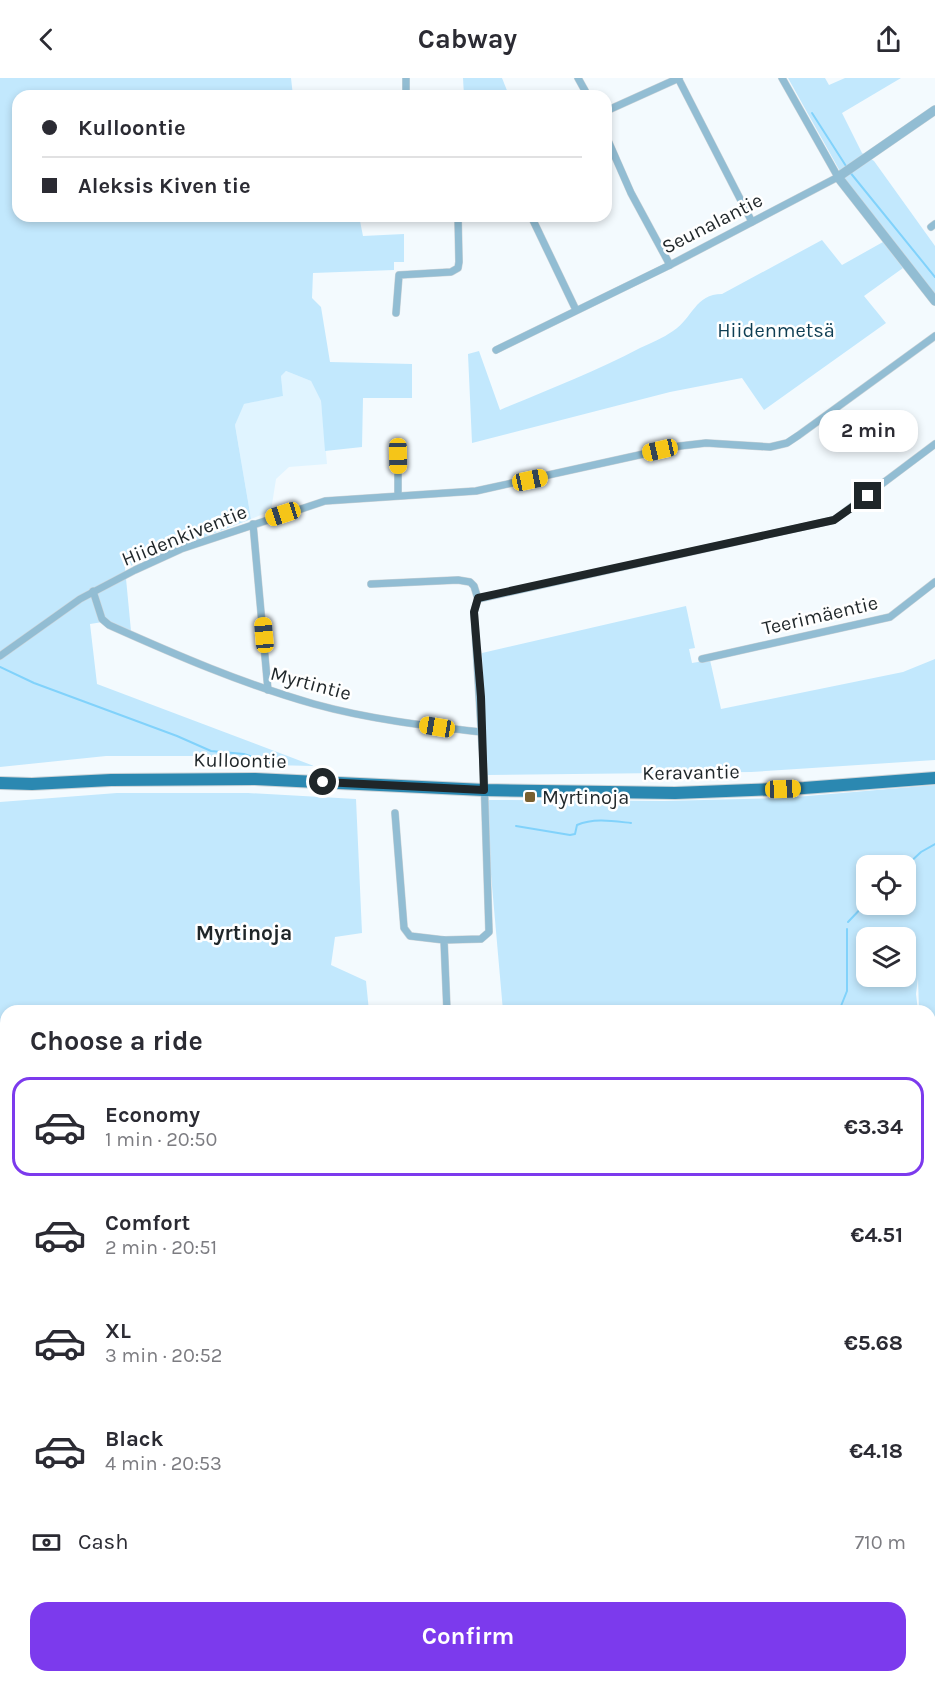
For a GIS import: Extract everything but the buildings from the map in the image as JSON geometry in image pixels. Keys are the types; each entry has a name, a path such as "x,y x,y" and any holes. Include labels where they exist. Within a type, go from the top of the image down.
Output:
{"main road":[{"name":"Kulloontie","path":"0,783 255,778 484,790"},
{"name":"Keravantie","path":"484,790 675,793 804,788 935,778"},
{"name":"Kulloontie","path":"0,790 32,784"}],"street":[{"path":"612,108 679,78 752,222"},
{"path":"782,78 935,301"},
{"name":"Seunalantie","path":"496,350 670,265 845,172 935,110"},
{"path":"612,150 631,193 670,265"},
{"path":"396,313 399,275 451,272 458,268 458,222"},
{"path":"534,222 576,310"},
{"name":"Hiidenkiventie","path":"0,656 93,591 181,549 325,501 476,491 686,445 706,443 770,447 787,442 847,402 935,336"},
{"path":"478,598 834,520 935,444"},
{"path":"399,495 398,456 403,446"},
{"path":"253,524 268,690"},
{"path":"371,584 458,580 470,582 478,598 474,612 481,697 489,932 481,939 444,940 410,936 404,928 395,813"},
{"name":"Teerimäentie","path":"702,658 890,617 935,582"},
{"name":"Myrtintie","path":"93,591 102,619 109,625 224,674 268,690 325,706 382,718 481,732"},
{"path":"444,940 447,1005"}],"shaded area":[{"path":"286,371 311,381 321,401 327,464 289,467 276,479 271,511 251,519 235,425 243,404 283,396 281,376"}],"green space":[{"path":"0,78 291,78 292,90 12,90 12,222 360,222 363,236 404,234 404,262 394,262 394,270 313,273 312,298 321,307 330,362 412,364 412,398 363,398 362,447 325,451 321,401 311,381 286,371 281,376 283,396 244,404 235,425 251,519 125,568 131,631 109,621 90,624 97,684 314,766 271,765 203,756 106,756 0,767"},
{"path":"463,78 502,78 507,90 464,90"},
{"path":"788,78 825,78 829,85 845,78 901,78 842,113 862,153 874,161 935,246 935,295 846,182"},
{"name":"Hiidenmetsä","path":"822,240 842,265 883,242 903,268 864,296 886,323 764,410 742,378 670,392 472,443 468,354 479,351 500,410 588,373 661,338 680,326 706,298 722,294"},
{"path":"686,606 695,648 689,649 692,663 710,660 721,709 903,672 935,659 935,760 751,772 487,775 482,653"},
{"path":"935,785 935,1005 919,1005 918,978 917,1005 502,1005 485,806 489,800 664,801 784,798"},
{"path":"117,793 248,793 356,799 362,933 335,937 331,965 366,981 368,1005 0,1005 0,802"}],"waterway":[{"path":"812,113 846,166"},
{"path":"849,171 935,277"},
{"path":"0,667 34,683 177,736 211,751 244,754 280,766 280,769"},
{"path":"516,826 570,835 575,834 577,825 590,821 631,823"},
{"path":"916,857 935,844"},
{"path":"848,922 856,914"},
{"path":"841,1005 847,991 847,929"}],"place":[{"name":"Myrtinoja","path":"530,797"}],"district":[{"name":"Myrtinoja","path":"244,933"}],"route":[{"path":"323,782 484,790 481,697 474,612 478,598 834,520 868,496"}]}
